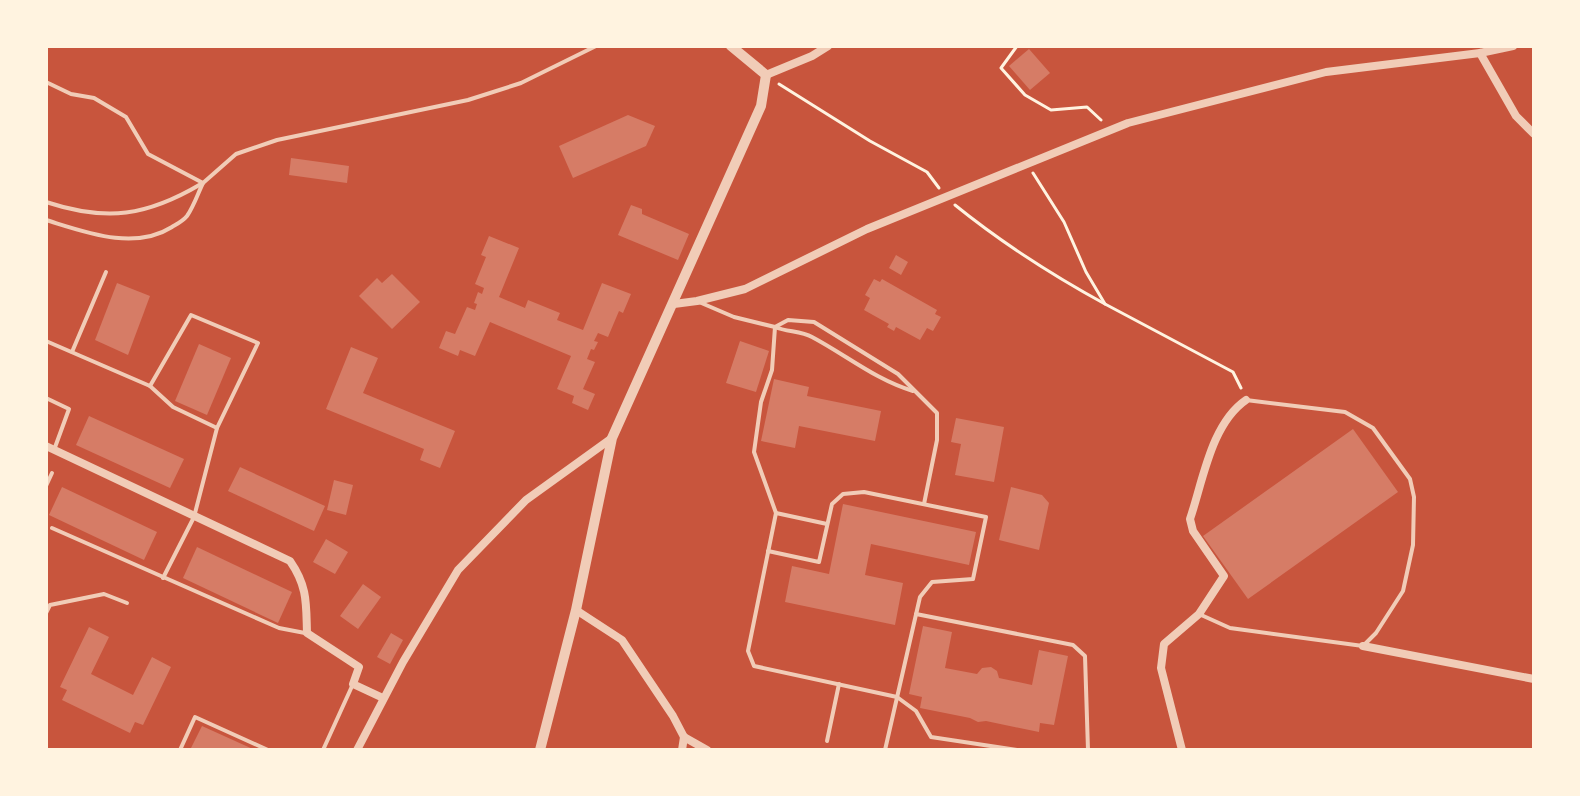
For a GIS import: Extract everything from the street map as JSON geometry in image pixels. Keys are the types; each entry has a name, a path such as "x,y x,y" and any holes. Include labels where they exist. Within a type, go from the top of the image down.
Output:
{"street":[{"path":"731,46 766,75"},
{"path":"766,75 828,46"},
{"path":"674,304 745,289 867,229 1128,123 1326,72 1513,46"},
{"path":"1480,53 1516,116 1534,134"},
{"path":"540,750 576,610 612,438 761,106 766,75"},
{"path":"1182,750 1161,668 1164,644 1199,614 1224,576 1193,531 1190,519 1221,425 1246,400"},
{"path":"357,750 383,698 458,570 526,500 612,438"},
{"path":"50,448 290,561 306,590 307,633 359,667 353,684 383,698"},
{"path":"576,610 622,640 684,737 707,750"},
{"path":"1363,646 1534,679"},
{"path":"682,750 684,737"}],"lane":[{"path":"46,202 90,213 138,211 170,202 203,183 236,154 277,140 468,100 521,83 596,46"},
{"path":"46,82 71,94 94,98 126,117 148,154 203,183"},
{"path":"46,220 119,238 144,238 165,232 186,219 203,183"},
{"path":"72,352 106,272"},
{"path":"697,301 734,317 787,332 808,334 894,385 915,391"},
{"path":"150,386 191,315 258,343 217,428 194,517 163,578"},
{"path":"775,327 788,320 814,322 898,374 937,413 937,440 924,504"},
{"path":"775,327 772,370 761,402 754,452 776,513 748,651 754,666 897,697 916,711 931,737 1017,750"},
{"path":"46,341 150,386 173,407 217,428"},
{"path":"46,398 69,409 50,448"},
{"path":"1199,614 1230,628 1363,646 1376,633 1403,591 1413,545 1414,497 1410,479 1373,428 1345,412 1246,400"},
{"path":"46,486 52,473"},
{"path":"768,551 819,562 832,504 843,494 864,492 986,517 973,579 932,582 920,597 885,750"},
{"path":"776,513 827,524"},
{"path":"52,528 279,628 307,633"},
{"path":"46,613 48,604 104,594 127,603"},
{"path":"916,614 1073,645 1085,656 1088,750"},
{"path":"323,750 353,684"},
{"path":"827,741 839,684"},
{"path":"180,750 195,717 268,750"}],"path":[{"path":"1017,46 1001,68 1025,95 1051,110 1087,107 1111,130"},
{"path":"1027,163 1064,222 1086,272 1105,304 1233,372 1246,400"}],"building":[{"path":"1029,49 1050,73 1030,90 1009,66"},
{"path":"628,115 655,126 646,146 573,178 559,146"},
{"path":"291,158 349,166 347,183 289,175"},
{"path":"631,205 642,209 642,214 689,234 678,260 618,235"},
{"path":"489,236 519,248 499,297 525,308 528,300 560,313 557,320 583,330 602,283 631,294 623,313 619,311 608,337 598,333 594,341 598,342 587,359 595,362 583,389 595,394 588,410 572,403 574,396 557,389 571,356 490,322 475,356 460,350 458,356 439,348 446,331 455,334 467,307 475,310 478,292 482,294 484,288 475,284 486,257 481,255"},
{"path":"896,255 908,262 901,275 889,268"},
{"path":"392,274 420,302 392,329 359,296 377,278 382,283"},
{"path":"874,279 880,282 882,279 937,310 935,314 941,317 933,331 927,328 920,340 896,327 894,331 887,327 889,324 864,310 870,298 865,295"},
{"path":"117,283 150,296 128,355 95,340"},
{"path":"740,341 769,351 756,392 726,383"},
{"path":"199,344 231,358 207,415 175,401"},
{"path":"351,347 378,358 363,393 455,431 440,468 420,460 424,449 326,409"},
{"path":"774,379 809,387 807,396 881,411 875,441 799,426 795,448 761,441"},
{"path":"89,416 184,459 170,488 76,445"},
{"path":"956,418 1004,427 994,482 955,475 961,444 951,442"},
{"path":"1353,429 1398,492 1248,599 1203,536"},
{"path":"240,467 325,506 314,531 228,491"},
{"path":"334,480 353,485 346,515 327,510"},
{"path":"62,487 157,532 144,560 49,515"},
{"path":"1011,487 1042,495 1049,503 1039,550 999,540"},
{"path":"843,504 976,532 969,565 871,544 865,575 903,583 895,625 785,602 792,566 829,574"},
{"path":"326,539 348,552 335,574 313,562"},
{"path":"197,547 292,592 278,623 183,578"},
{"path":"363,584 381,597 358,629 340,616"},
{"path":"923,626 952,632 945,668 977,674 982,668 991,667 997,671 999,678 1032,685 1039,650 1068,656 1054,725 1040,723 1039,732 920,708 922,697 909,694"},
{"path":"89,627 109,637 91,674 133,695 152,657 171,667 143,725 135,722 130,733 62,700 67,690 60,687"},
{"path":"391,633 403,640 390,664 377,657"},
{"path":"202,726 255,750 190,750"}]}
